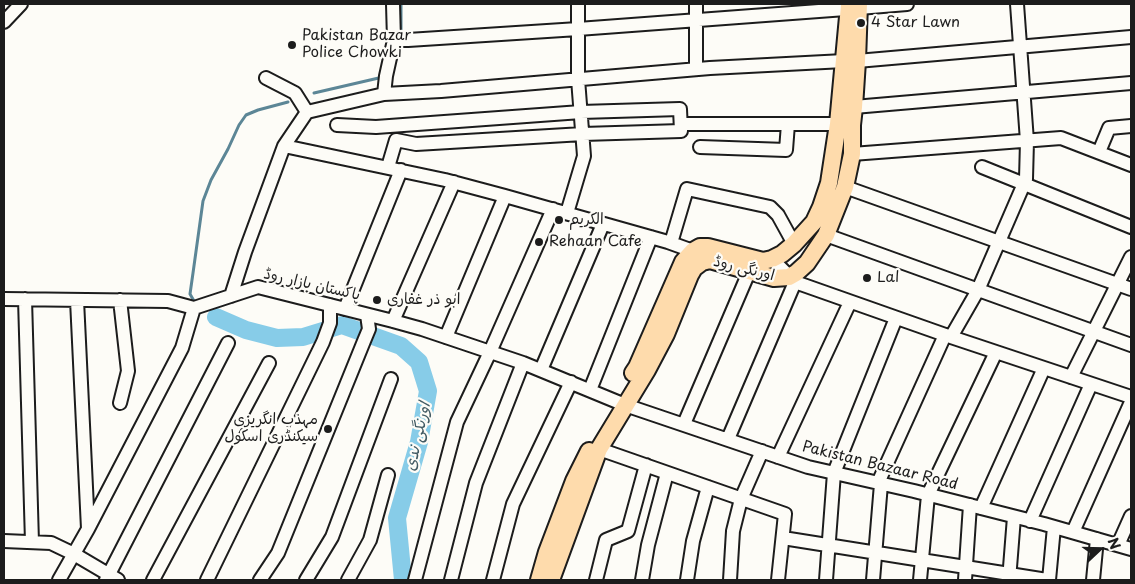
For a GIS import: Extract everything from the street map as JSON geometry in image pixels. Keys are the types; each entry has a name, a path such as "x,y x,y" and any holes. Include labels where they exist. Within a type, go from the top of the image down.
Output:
{"main road":[{"name":"اورنگی روڈ","path":"699,256 749,272 792,280 796,273 807,263 826,235 845,187 852,154 854,107 851,61 854,6"},
{"name":"اورنگی روڈ","path":"539,580 546,552 574,481 620,403 647,370 666,334 690,275 694,268 702,262 699,256 700,247 708,247 763,261 782,254 814,222 829,183 838,124 851,61"},
{"name":"اورنگی روڈ","path":"551,580 599,449 620,403"}],"street":[{"path":"4,22 21,4"},
{"path":"384,94 386,76 400,40 393,4"},
{"path":"567,213 584,156 578,79 578,4"},
{"path":"696,4 696,70"},
{"path":"400,40 578,29 854,6 907,4"},
{"path":"873,580 880,483 948,336 978,290 1026,179 1027,141 1017,4"},
{"path":"231,296 244,252 284,146 307,112 384,94 696,70 851,61 1131,38"},
{"path":"266,78 295,93 307,112"},
{"path":"854,107 1131,84"},
{"path":"337,125 376,127 581,112 680,109 682,124 681,131 583,134 416,144 396,140 395,169 345,309"},
{"path":"682,124 838,124"},
{"path":"700,147 786,150 788,124"},
{"path":"1099,152 1109,128 1131,126"},
{"path":"852,154 1061,138 1131,165"},
{"path":"284,146 454,182 651,237 699,256"},
{"path":"982,167 1131,227"},
{"path":"393,321 454,182"},
{"path":"845,187 1131,289"},
{"path":"671,244 687,189 770,207 778,215 794,244"},
{"path":"446,337 505,196"},
{"path":"415,580 457,422 553,209"},
{"path":"541,370 603,224"},
{"path":"826,235 1131,345"},
{"path":"590,390 651,237"},
{"path":"1071,377 1131,257"},
{"path":"772,259 792,280 948,336 1131,397"},
{"path":"684,424 749,272"},
{"path":"728,440 792,280"},
{"name":"پاکستان بازار روڈ","path":"194,308 258,287 422,329 523,363 620,403"},
{"path":"4,299 168,301 194,308 182,348 88,529 59,580"},
{"path":"25,299 32,542"},
{"path":"77,300 88,529"},
{"path":"120,300 128,370 120,403"},
{"path":"778,457 850,302"},
{"path":"207,580 323,342 330,323 330,305"},
{"path":"260,580 278,553 367,335 367,315"},
{"path":"826,580 834,473 896,318"},
{"path":"4,541 51,542 74,554 111,579 228,343"},
{"path":"920,580 928,494 996,352"},
{"path":"153,580 268,363"},
{"path":"452,580 476,484 523,363"},
{"path":"965,574 976,507 1044,368"},
{"path":"306,580 332,537 391,379"},
{"path":"492,580 513,504 571,382"},
{"path":"1030,520 1091,384"},
{"path":"1073,532 1131,402"},
{"name":"Pakistan Bazaar Road","path":"620,403 808,467 928,494 1030,520 1131,549"},
{"path":"599,449 785,514 778,580"},
{"path":"730,580 733,531 741,499 762,451"},
{"path":"596,580 606,540 628,531 646,465"},
{"path":"642,580 648,545 667,473"},
{"path":"348,580 370,540 388,475"},
{"path":"687,580 693,541 708,487"},
{"path":"1118,545 1131,516"},
{"path":"1009,577 1014,517"},
{"path":"783,538 922,560 965,574 1048,580 1054,527"},
{"path":"1093,580 1097,539"}],"waterway":[{"path":"401,4 401,38"},
{"path":"396,60 400,44"},
{"path":"314,93 383,77"},
{"path":"194,301 190,294 203,201 211,180 246,115 288,102"},
{"name":"اورنگی ندی","path":"216,317 246,330 277,338 303,337 342,325 401,346 419,362 428,391 419,442 397,518 403,580"}],"place":[{"name":"4 Star Lawn","path":"861,23"},
{"name":"Pakistan Bazar Police Chowki","path":"292,45"},
{"name":"الکریم","path":"559,220"},
{"name":"Rehaan Cafe","path":"539,242"},
{"name":"Lal","path":"867,278"},
{"name":"ابو ذر غفاری","path":"377,300"},
{"name":"مہذب انگریزی سیکنڈری اسکول","path":"328,429"}]}
